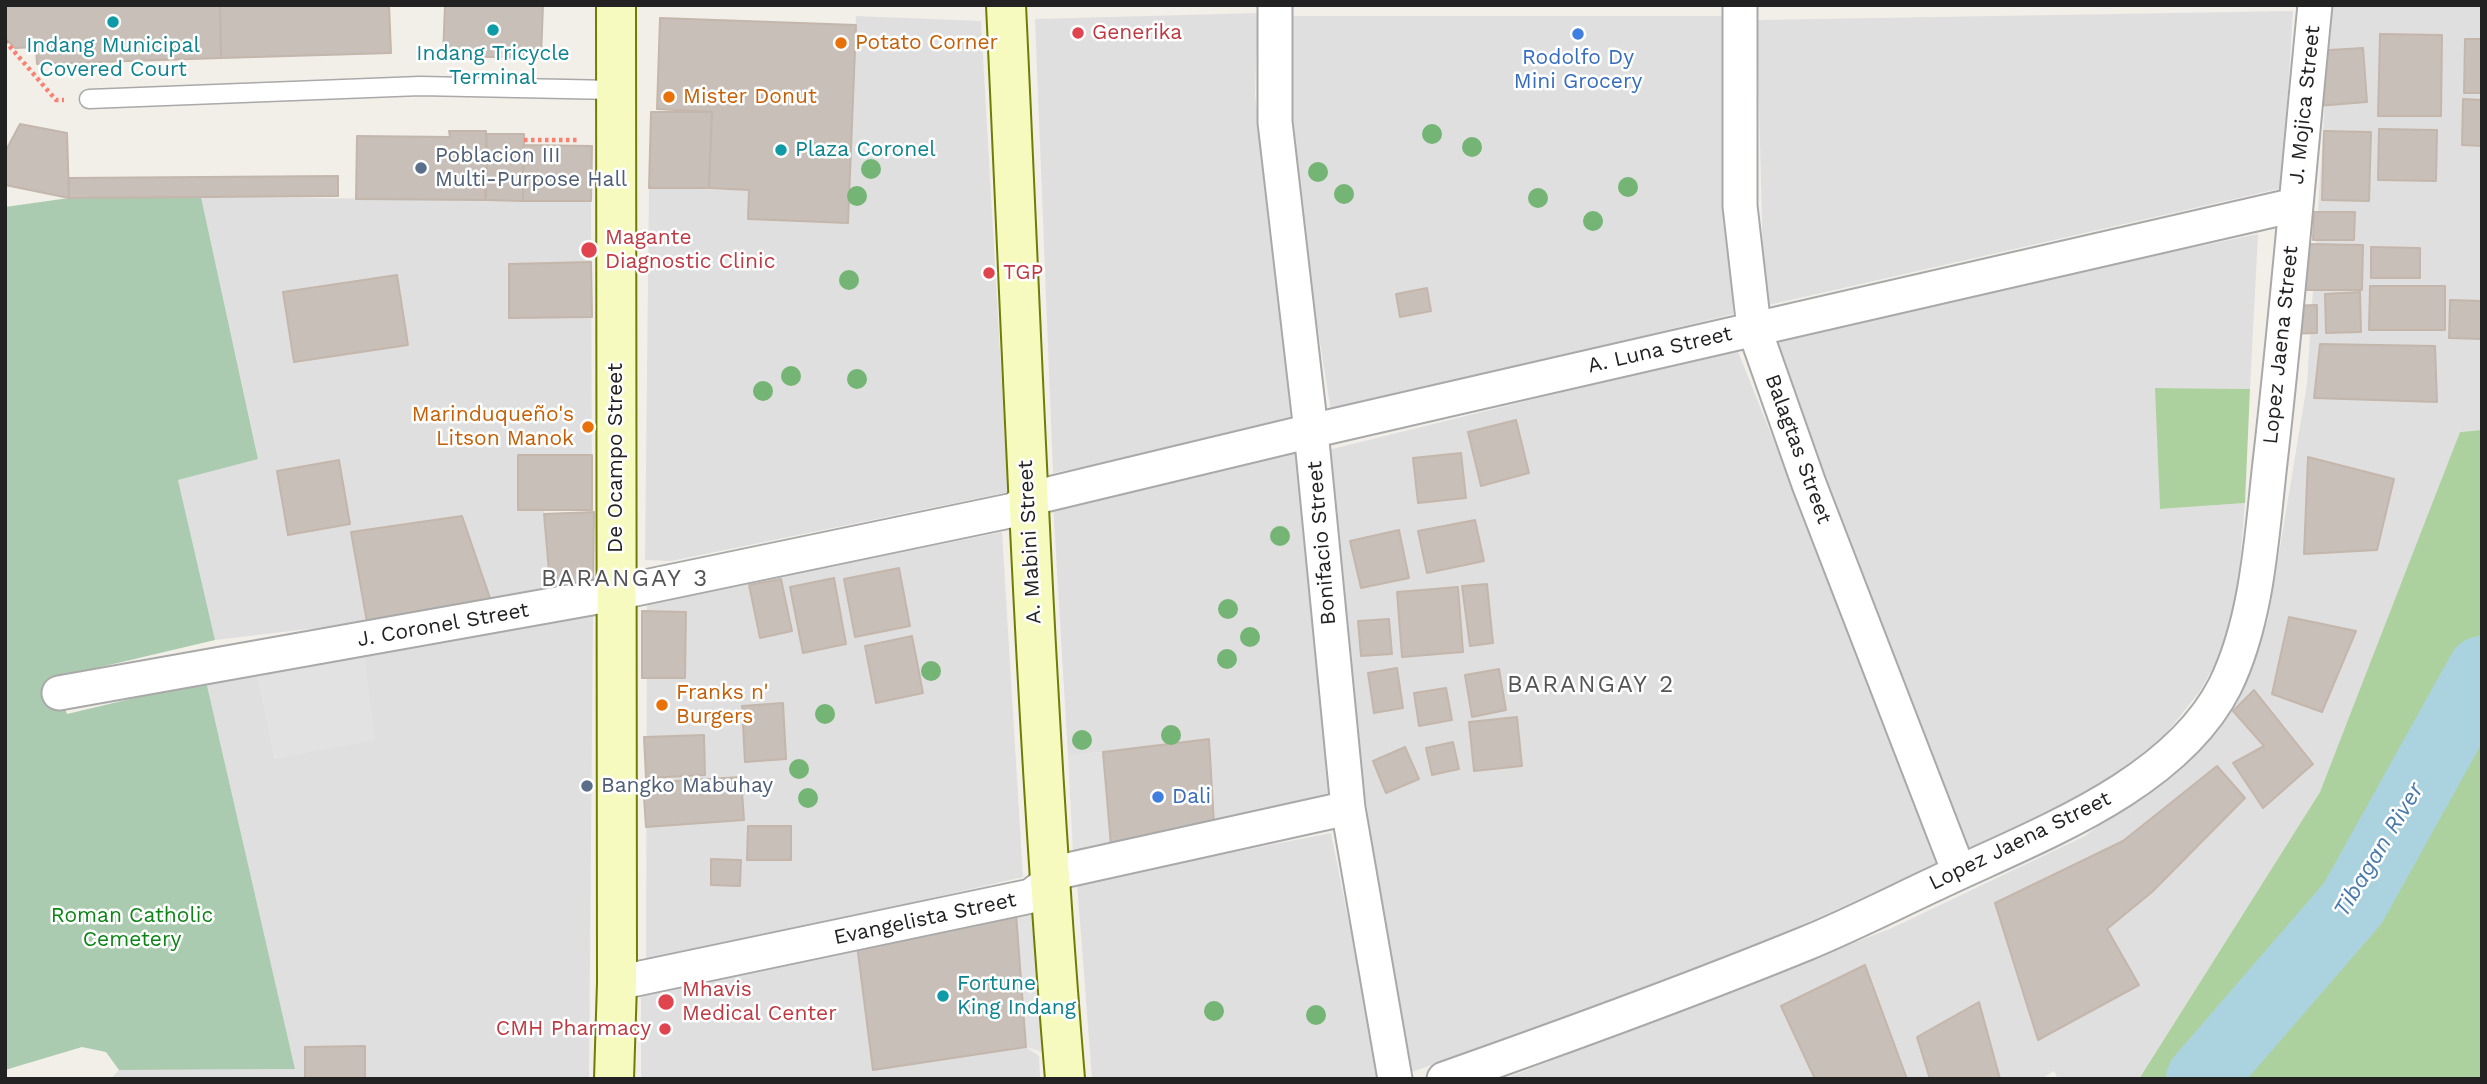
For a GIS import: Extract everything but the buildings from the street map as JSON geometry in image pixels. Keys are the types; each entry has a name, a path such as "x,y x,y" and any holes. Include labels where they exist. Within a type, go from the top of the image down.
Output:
{"main road":[{"name":"De Ocampo Street","path":"614,1079 617,983 618,593 614,90 616,5"},
{"name":"A. Mabini Street","path":"1006,5 1028,499 1049,883 1065,1079"}],"street":[{"name":"Bonifacio Street","path":"1275,5 1275,122 1311,431 1348,808 1395,1079"},
{"name":"Balagtas Street","path":"1740,5 1740,206 1754,328 1809,484 1959,872"},
{"name":"J. Mojica Street","path":"2295,205 2315,5"},
{"name":"A. Luna Street","path":"1028,499 1754,328 2295,205"},
{"name":"Lopez Jaena Street","path":"1444,1079 1646,1007 1811,942 2068,820 2125,788 2182,742 2206,715 2224,687 2235,662 2253,587 2287,310 2295,205"},
{"name":"J. Coronel Street","path":"59,693 618,593 1014,510 1028,499"},
{"name":"Evangelista Street","path":"617,983 1031,897 1063,871 1348,808"}],"lane":[{"path":"89,99 420,86 614,90"}],"path":[{"path":"5,41 56,100 89,99"},
{"path":"524,139 585,140"}],"shaded area":[{"path":"2331,5 2482,5 2482,430 2460,432 2393,614 2320,792 2139,1079 2058,1079 2054,1071 2041,1079 1504,1079 1892,928 2085,836 2167,771 2234,706 2268,620 2307,384"},
{"path":"2293,11 2282,188 1764,306 1757,20"},
{"path":"1258,13 1255,95 1300,423 1053,473 1035,19"},
{"path":"856,16 981,21 1008,492 671,561 645,560 649,188 749,190 748,219 848,222"},
{"path":"1284,16 1728,16 1733,314 1331,412 1303,235 1287,95"},
{"path":"201,197 591,201 592,510 544,510 551,595 491,601 461,516 351,532 367,622 215,640 178,480 258,458"},
{"path":"2258,234 2250,389 2156,388 2161,509 2245,503 2237,599 2224,647 2200,691 2160,741 2137,764 2110,783 1967,849 1774,357 1775,335"},
{"path":"1737,349 1942,862 1726,959 1409,1073 1355,733 1328,450"},
{"path":"1298,452 1339,796 1214,824 1209,739 1068,756 1053,504"},
{"path":"1002,532 1023,877 646,964 647,603"},
{"path":"593,612 589,1079 111,1079 119,1070 295,1069 206,681 256,667 275,759 364,649"},
{"path":"364,649 375,740 275,759 256,667"},
{"path":"1103,752 1111,846 1073,854 1068,756"},
{"path":"1331,833 1380,1079 1092,1079 1077,883"},
{"path":"1041,910 1053,1055 1026,1047 1016,913"},
{"path":"857,945 873,1070 1026,1047 1039,1056 1040,1079 641,1079 641,991"}],"green space":[{"name":"Roman Catholic Cemetery","path":"201,197 258,459 178,480 215,640 54,678 67,714 206,681 295,1069 119,1070 106,1052 82,1047 5,1070 5,207 69,198"},
{"path":"2155,388 2250,389 2245,503 2160,509"},
{"path":"2482,430 2482,1079 2139,1079 2320,792 2460,432"}],"waterway":[{"name":"Tibagan River","path":"2201,1079 2353,903 2482,671"}],"place":[{"name":"Indang Municipal Covered Court","path":"113,22"},
{"name":"Indang Tricycle Terminal","path":"493,30"},
{"name":"Generika","path":"1078,33"},
{"name":"Rodolfo Dy Mini Grocery","path":"1578,34"},
{"name":"Potato Corner","path":"841,43"},
{"name":"Mister Donut","path":"669,97"},
{"name":"Plaza Coronel","path":"781,150"},
{"name":"Poblacion III Multi-Purpose Hall","path":"421,168"},
{"name":"Magante Diagnostic Clinic","path":"589,250"},
{"name":"TGP","path":"989,273"},
{"name":"Marinduqueño's Litson Manok","path":"588,427"},
{"name":"Franks n' Burgers","path":"662,705"},
{"name":"Bangko Mabuhay","path":"587,786"},
{"name":"Dali","path":"1158,797"},
{"name":"Fortune King Indang","path":"943,996"},
{"name":"Mhavis Medical Center","path":"666,1002"},
{"name":"CMH Pharmacy","path":"665,1029"}],"district":[{"name":"BARANGAY 3","path":"625,579"},
{"name":"BARANGAY 2","path":"1591,685"}]}
